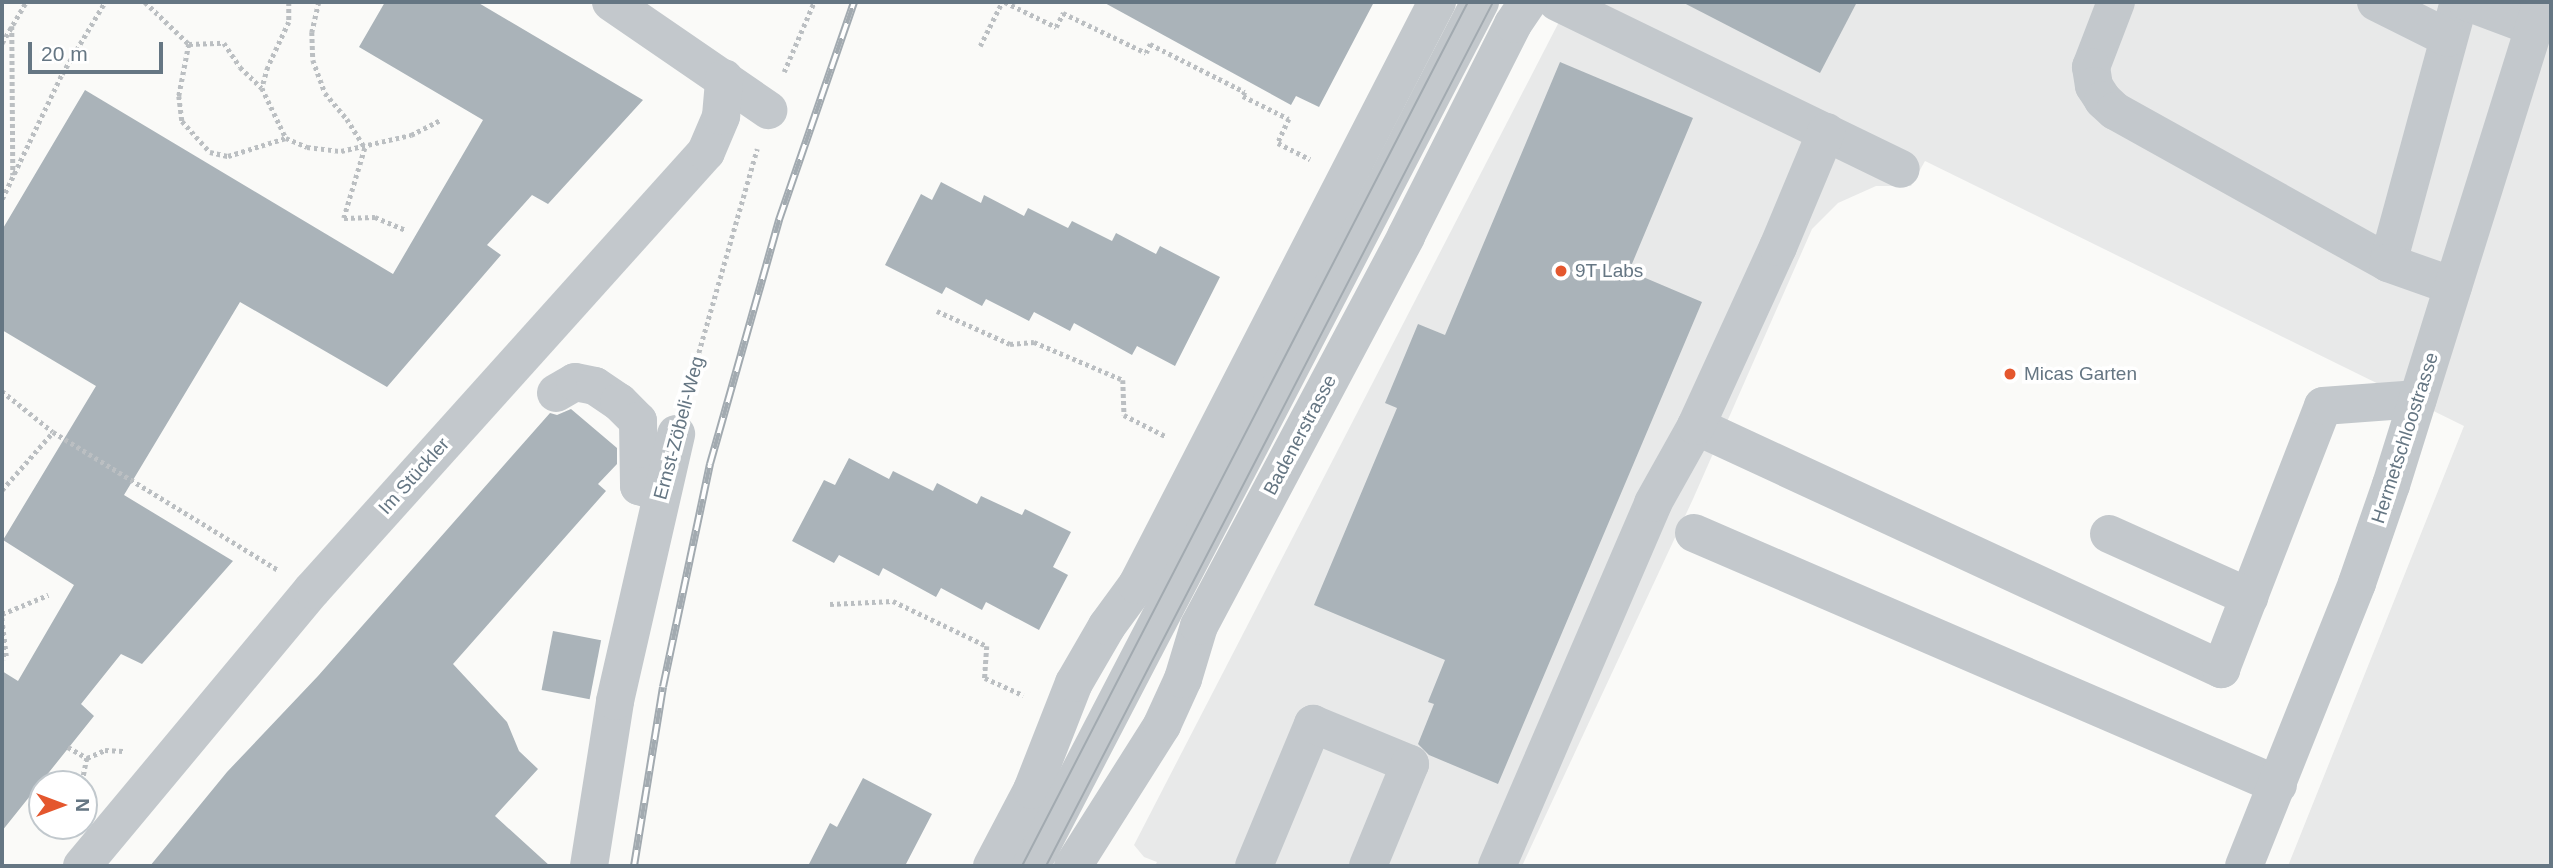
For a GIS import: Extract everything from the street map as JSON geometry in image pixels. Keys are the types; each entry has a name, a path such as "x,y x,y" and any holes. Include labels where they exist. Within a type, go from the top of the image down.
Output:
{"street":[{"path":"611,2 768,110"},
{"path":"992,866 1032,790 1074,683 1107,626 1137,585 1437,2"},
{"path":"1031,866 1480,2"},
{"name":"Badenerstrasse","path":"1080,864 1162,724 1183,679 1199,626 1406,236 1513,24 1528,2"},
{"path":"1557,2 1901,169"},
{"path":"2116,2 2091,67 2094,86 2103,100 2115,111 2388,263 2453,286"},
{"path":"2376,2 2448,38"},
{"path":"2388,263 2459,2"},
{"path":"2466,2 2538,14"},
{"name":"Hermetschloostrasse","path":"2244,866 2357,583 2418,399 2538,14"},
{"name":"Im Stückler","path":"82,866 312,590 706,152 721,116 724,78"},
{"path":"1497,866 1653,503 1696,426 1778,247 1826,132"},
{"path":"556,393 575,382 594,386 619,402 638,421 639,486 662,493"},
{"path":"1696,426 2221,669 2323,406 2418,399"},
{"name":"Ernst-Zöbeli-Weg","path":"589,866 615,701 676,434"},
{"path":"1694,533 2278,785"},
{"path":"2109,534 2249,597"},
{"path":"1254,866 1312,724 1410,764 1368,866"}],"path":[{"path":"2,43 26,2"},
{"path":"2,199 62,74 105,2"},
{"path":"145,2 189,44 224,43 240,67 262,88 286,138"},
{"path":"262,88 289,22 289,2"},
{"path":"319,2 312,32 313,60 325,93 348,119 365,148 344,218 375,217 405,230"},
{"name":"Ernst-Zöbeli-Weg","path":"676,434 768,110 814,2"},
{"path":"980,46 1003,2 1056,27 1063,13 1146,53 1150,44 1245,92 1243,96 1289,119 1278,143 1317,162"},
{"path":"12,26 13,177"},
{"path":"189,44 179,96 181,121 210,152 228,156 286,138 307,147 341,151 365,148 411,135 441,120"},
{"path":"937,312 1010,344 1034,342 1123,380 1124,415 1174,441"},
{"path":"2,391 53,432 312,590"},
{"path":"2,490 53,432"},
{"path":"7,660 2,616 48,595"},
{"path":"830,604 893,601 987,646 985,678 1009,689"}],"shaded area":[{"path":"1528,2 2551,2 2551,866 2288,866 2464,426 1925,161 1911,186 1876,186 1838,203 1812,229 1693,499 1522,866 1155,866 1157,862 1144,857 1134,845 1561,18"}],"building":[{"path":"385,2 477,2 643,100 548,204 532,195 487,245 501,255 387,387 240,302 124,495 233,561 142,664 121,654 81,704 94,716 51,770 28,770 28,798 2,831 2,671 18,681 74,585 3,540 96,386 2,330 2,230 85,90 393,274 483,120 359,47"},
{"path":"1103,2 1374,2 1319,107 1296,96 1291,105"},
{"path":"1682,2 1857,2 1820,73"},
{"path":"1560,62 1693,118 1629,271 1702,302 1498,784 1429,755 1418,744 1434,704 1428,702 1445,660 1314,605 1397,408 1385,403 1418,324 1445,335"},
{"path":"941,182 981,203 984,195 1024,216 1028,208 1068,228 1072,221 1112,241 1116,233 1156,254 1160,246 1220,277 1175,366 1137,346 1132,355 1074,323 1070,331 1034,312 1029,321 986,299 982,306 946,287 942,294 885,265 921,194 932,200"},
{"path":"571,409 617,448 617,464 598,484 606,491 453,664 507,722 519,751 538,769 495,816 550,866 150,866 227,772 318,676 550,413 557,415"},
{"path":"849,458 889,479 893,471 933,491 937,483 977,504 981,496 1022,515 1025,509 1071,532 1053,567 1068,575 1039,630 986,602 982,610 941,588 936,597 883,568 879,576 839,555 834,563 792,541 824,480 835,485"},
{"path":"553,631 601,640 590,699 542,690"},
{"path":"863,778 932,814 906,864 911,866 808,866 830,823 837,827"}],"tram line":[{"path":"1022,866 1468,2"},
{"path":"1046,866 1493,2"}],"railway":[{"path":"634,866 663,687 710,464 779,220 854,2"}],"place":[{"name":"9T Labs","path":"1561,271"},
{"name":"Micas Garten","path":"2010,374"}]}
